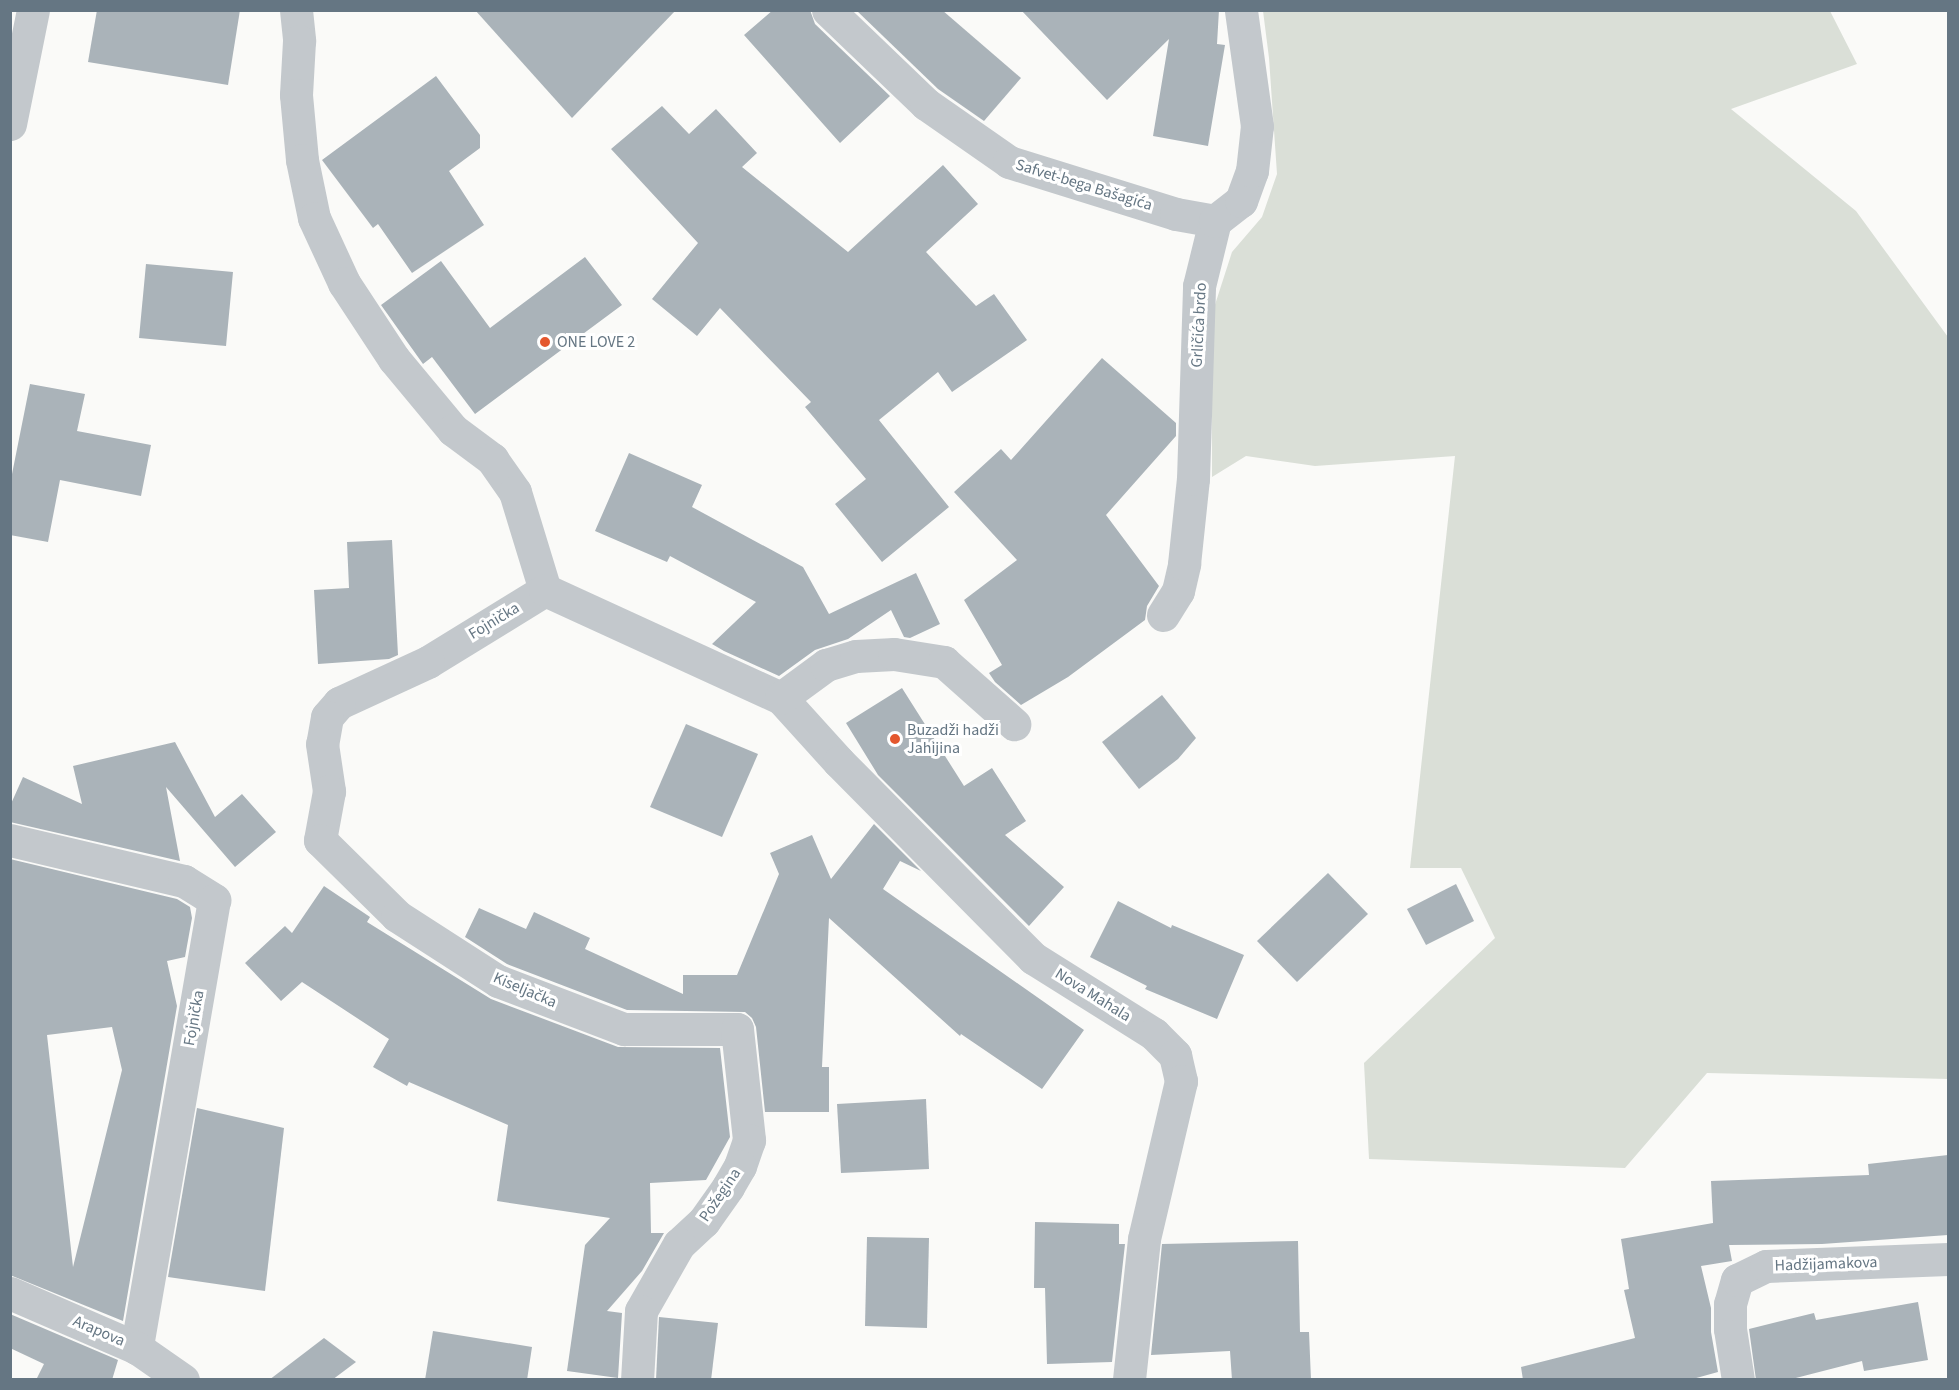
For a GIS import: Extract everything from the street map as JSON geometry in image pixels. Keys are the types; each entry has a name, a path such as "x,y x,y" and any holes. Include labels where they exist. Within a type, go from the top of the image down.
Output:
{"street":[{"path":"10,124 33,10"},
{"path":"296,10 299,41 296,95 302,160 314,218 344,283 394,359 453,430 492,459 515,492 545,590 781,698 826,665 856,656 894,654 944,662 1014,724"},
{"name":"Safvet-bega Bašagića","path":"828,10 926,104 1009,162 1176,214 1215,221"},
{"path":"1215,221 1241,201 1252,171 1257,126 1241,10"},
{"name":"Grličića brdo","path":"1163,615 1178,591 1184,564 1192,479 1199,285 1215,221"},
{"name":"Fojnička","path":"320,840 329,790 322,744 327,717 339,704 428,662 545,590"},
{"name":"Nova Mahala","path":"781,698 839,762 1033,958 1154,1034 1174,1055 1181,1081 1144,1239 1129,1380"},
{"name":"Fojnička","path":"10,840 184,881 214,900 137,1348"},
{"name":"Kiseljačka","path":"320,840 397,916 498,981 624,1029 737,1029"},
{"name":"Požegina","path":"636,1380 641,1311 679,1244 704,1221 728,1187 740,1166 749,1140 737,1029"},
{"name":"Hadžijamakova","path":"1738,1380 1730,1329 1730,1304 1737,1280 1766,1266 1948,1259"},
{"name":"Arapova","path":"10,1293 137,1348 183,1380"}],"shaded area":[{"path":"1263,11 1830,11 1857,64 1731,109 1856,211 1948,337 1948,1079 1707,1073 1625,1168 1369,1159 1364,1063 1495,938 1461,868 1410,868 1455,456 1315,466 1246,456 1212,477 1212,314 1232,252 1262,217 1277,174 1269,58"}],"building":[{"path":"97,10 240,10 228,85 88,62"},
{"path":"475,10 676,10 572,118"},
{"path":"773,10 810,10 815,24 890,96 840,143 744,35"},
{"path":"856,10 942,10 1021,78 984,121 938,89"},
{"path":"1021,10 1219,10 1217,44 1225,45 1208,146 1153,136 1169,39 1107,100"},
{"path":"436,76 480,135 480,148 449,171 484,225 412,273 378,224 373,228 322,160"},
{"path":"662,106 689,134 716,109 757,153 742,167 848,252 943,165 978,204 926,252 976,306 994,294 1027,340 952,392 938,372 879,420 949,507 882,562 835,504 866,479 805,407 811,402 720,308 697,336 652,299 698,243 611,149"},
{"path":"585,257 622,305 475,414 432,357 423,364 381,305 441,261 490,328"},
{"path":"146,264 233,272 226,346 139,338"},
{"path":"1102,358 1176,423 1176,436 1106,515 1159,586 1147,606 1145,620 1068,677 1021,705 995,682 989,673 1002,665 964,600 1017,560 954,492 1001,449 1011,460"},
{"path":"30,384 85,394 77,431 151,445 141,496 60,480 48,542 10,535 10,484"},
{"path":"629,453 702,485 692,507 803,567 829,614 916,573 940,624 910,638 904,637 891,610 848,639 815,650 779,676 724,651 712,644 756,602 670,556 667,562 595,531"},
{"path":"392,540 398,655 389,659 318,664 314,590 349,588 347,542"},
{"path":"902,688 964,786 992,768 1026,821 1005,835 1064,887 1029,926 878,775 846,723"},
{"path":"1162,695 1196,738 1178,759 1139,789 1102,742"},
{"path":"686,724 758,754 722,837 650,807"},
{"path":"175,742 215,817 242,794 276,832 235,867 166,787 180,861 10,822 10,806 23,777 82,804 73,766"},
{"path":"874,824 921,871 900,861 883,889 1084,1030 1042,1089 961,1034 960,1036 829,918 822,1067 829,1067 829,1112 765,1112 756,1027 752,1018 745,1012 627,1010 507,964 465,937 479,908 526,929 534,912 590,938 585,949 683,994 683,975 737,975 779,874 770,853 812,835 831,879"},
{"path":"10,859 177,899 190,907 192,918 185,957 167,961 177,1006 123,1321 10,1275","holes":["112,1027 122,1070 73,1267 47,1035"]},
{"path":"1328,873 1368,914 1297,982 1257,941"},
{"path":"1456,884 1474,921 1426,945 1407,909"},
{"path":"324,886 370,917 367,922 491,999 618,1047 720,1048 730,1137 706,1180 650,1183 651,1233 664,1233 642,1271 607,1311 622,1313 618,1378 567,1371 585,1245 610,1218 497,1201 508,1125 409,1082 407,1086 373,1067 389,1039 302,982 281,1001 245,963 285,926 292,933"},
{"path":"1118,901 1171,928 1172,925 1244,955 1217,1019 1145,989 1147,986 1090,957"},
{"path":"926,1099 929,1169 841,1173 837,1104"},
{"path":"197,1108 284,1128 265,1291 168,1277"},
{"path":"1948,1155 1948,1235 1822,1244 1729,1245 1732,1261 1701,1266 1711,1308 1711,1332 1718,1372 1689,1380 1523,1380 1521,1367 1635,1338 1624,1290 1629,1289 1621,1239 1713,1223 1711,1181 1869,1175 1868,1164"},
{"path":"1035,1222 1119,1224 1119,1244 1125,1244 1112,1362 1047,1364 1045,1288 1034,1288"},
{"path":"867,1237 929,1238 927,1328 865,1326"},
{"path":"1298,1241 1300,1332 1309,1332 1311,1380 1232,1380 1230,1351 1151,1355 1162,1244"},
{"path":"1918,1302 1928,1360 1864,1371 1862,1361 1788,1380 1756,1380 1749,1329 1814,1313 1816,1320"},
{"path":"10,1314 118,1360 112,1380 36,1380 44,1364 10,1348"},
{"path":"659,1317 718,1323 711,1380 656,1380"},
{"path":"433,1331 532,1347 527,1380 425,1380"},
{"path":"324,1338 356,1362 332,1380 269,1380"}],"place":[{"name":"ONE LOVE 2","path":"545,342"},
{"name":"Buzadži hadži Jahijina","path":"895,739"}]}
